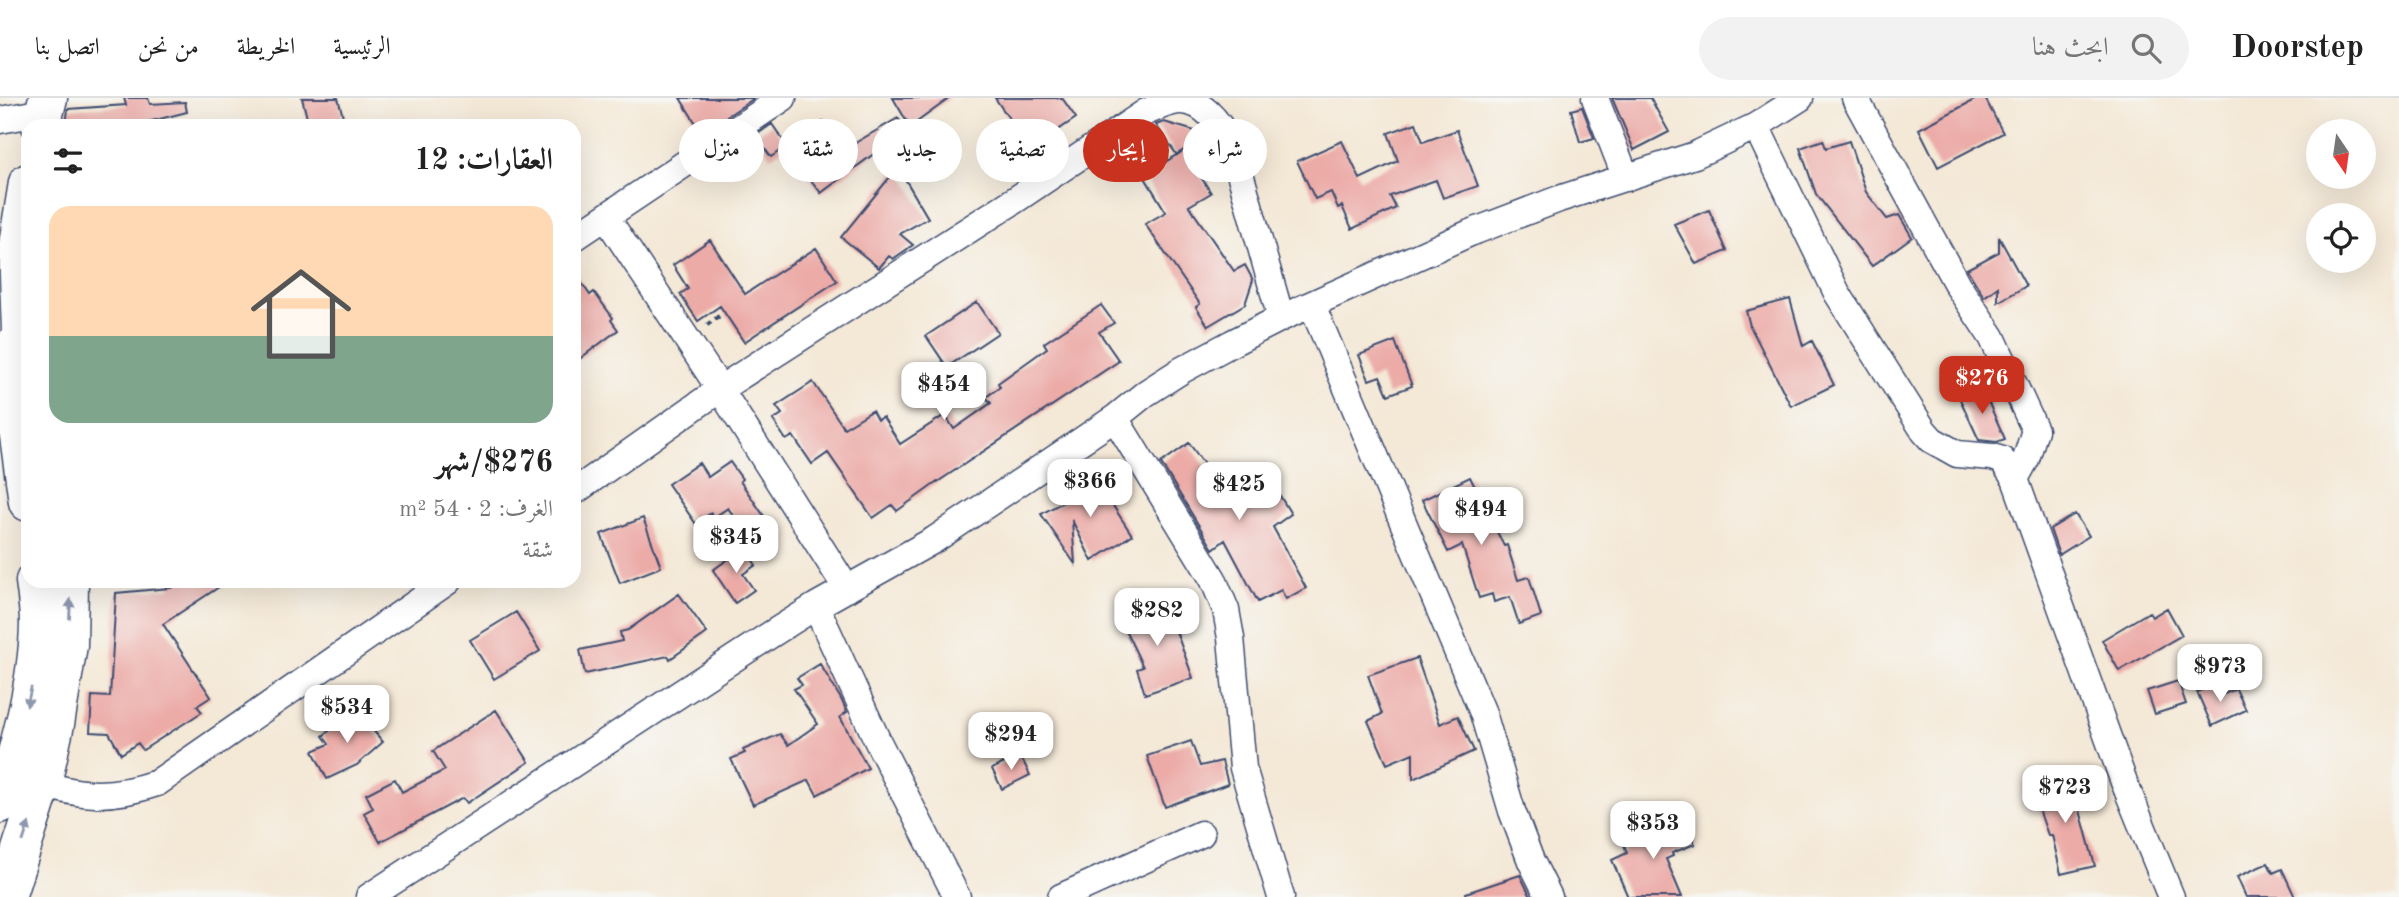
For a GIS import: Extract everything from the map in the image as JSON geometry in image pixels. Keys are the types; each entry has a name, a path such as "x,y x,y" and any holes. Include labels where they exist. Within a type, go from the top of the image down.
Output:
{"main road":[{"path":"21,226 18,245 21,292"},
{"path":"21,343 9,362 21,450"},
{"path":"6,897 13,783 34,676 39,624 36,588"},
{"path":"13,783 68,645 69,588"}],"street":[{"path":"581,233 783,98"},
{"path":"1595,98 1626,178"},
{"path":"369,897 816,606 934,540 1182,370 1281,318 1471,233 1559,199 1695,155 1756,127 1800,98"},
{"path":"1855,98 1958,286 1992,337 2035,430 2026,459 2015,479"},
{"path":"581,487 720,389 1016,200 1146,112 1174,101 1182,100 1201,108 1213,117 1229,142 1281,318"},
{"path":"0,120 44,112"},
{"path":"1756,127 1837,293 1924,431 1932,440 1957,454 2002,460 2015,479 2124,782 2171,897"},
{"path":"606,217 720,389 847,589"},
{"path":"1312,304 1483,713 1512,811 1531,861 1549,897"},
{"path":"1115,418 1213,579 1226,610 1243,768 1281,897"},
{"path":"13,783 104,795 130,792 157,783 438,588"},
{"path":"816,606 878,741 957,897"},
{"path":"1061,897 1201,835"}],"building":[{"path":"124,98 148,98 150,104 185,102 187,112 160,119 67,119 68,109 126,105"},
{"path":"302,98 338,98 344,119 307,119"},
{"path":"680,98 753,98 723,119 693,119"},
{"path":"893,98 950,98 921,119 905,119"},
{"path":"995,98 1062,98 1076,118 1069,123 1069,119 1009,119"},
{"path":"1612,98 1650,98 1669,132 1634,150"},
{"path":"1978,98 1985,98 2003,133 1938,167 1919,129"},
{"path":"1582,107 1594,138 1580,142 1571,110"},
{"path":"1169,123 1183,127 1183,151 1177,155 1169,144"},
{"path":"1416,123 1423,142 1457,130 1478,186 1443,198 1436,180 1390,196 1396,208 1352,229 1342,206 1338,208 1331,192 1315,199 1297,161 1342,141 1360,179 1398,161 1388,133"},
{"path":"772,124 778,133 778,152 771,157 764,148 764,130"},
{"path":"872,133 872,155 858,166 858,141"},
{"path":"1823,140 1826,148 1849,141 1866,192 1887,219 1899,215 1912,237 1872,266 1816,194 1800,148"},
{"path":"1183,151 1183,182 1204,182 1211,193 1189,206 1234,271 1245,265 1253,280 1245,304 1208,326 1196,307 1200,304 1145,224 1166,212 1148,182 1169,182 1169,160"},
{"path":"812,182 836,182 821,193"},
{"path":"886,182 907,182 928,218 900,234 913,245 893,259 889,256 879,268 841,237"},
{"path":"1709,210 1727,251 1696,264 1674,224"},
{"path":"1999,237 2026,286 1998,302 1998,287 1984,297 1967,269 1999,252"},
{"path":"710,240 745,294 816,248 837,281 744,342 720,306 698,321 680,294 688,289 673,265"},
{"path":"581,282 590,295 594,292 613,318 611,320 618,330 581,358"},
{"path":"1790,299 1803,346 1812,341 1834,385 1791,406 1750,326 1746,311"},
{"path":"977,302 998,333 947,367 926,336"},
{"path":"1101,305 1114,323 1099,332 1119,361 897,511 892,505 873,518 828,453 812,464 793,436 786,440 773,420 782,414 776,406 813,382 844,428 872,411 877,420 883,417 900,444 945,415 954,429 991,403 986,397 1000,387 998,383 1047,348 1044,343"},
{"path":"1395,341 1412,386 1388,395 1380,376 1369,380 1359,355"},
{"path":"1982,388 2005,439 1997,442 1979,440 1959,397"},
{"path":"1189,443 1221,488 1242,474 1247,481 1264,470 1291,514 1273,527 1306,588 1286,599 1281,590 1258,602 1225,540 1213,549 1161,463"},
{"path":"730,462 766,519 746,534 728,508 713,518 711,513 696,524 668,484 699,463 708,477"},
{"path":"1108,470 1121,489 1108,498 1132,535 1092,561 1072,520 1075,564 1041,514 1083,491 1081,488"},
{"path":"1470,477 1504,546 1507,545 1518,580 1529,577 1541,616 1519,624 1510,597 1494,602 1492,594 1479,598 1462,545 1448,552 1422,500"},
{"path":"2075,514 2089,536 2059,555 2050,529"},
{"path":"643,518 661,567 620,583 601,534"},
{"path":"744,548 756,565 743,574 754,590 735,603 713,570"},
{"path":"171,588 217,588 163,624 211,697 197,706 202,712 143,750 138,743 121,754 109,733 90,732 92,696 110,697 116,593"},
{"path":"679,594 707,633 670,659 668,656 585,674 580,650 622,641 620,632 628,630"},
{"path":"1160,600 1177,634 1193,678 1145,694 1137,669 1143,667 1120,619"},
{"path":"2167,608 2182,635 2119,671 2102,640 2149,612 2152,617"},
{"path":"516,612 540,651 494,679 470,640"},
{"path":"1417,658 1440,724 1458,716 1474,751 1413,779 1413,753 1387,764 1368,721 1382,714 1368,675"},
{"path":"820,664 847,712 840,717 868,768 817,795 809,780 753,805 731,759 745,753 743,750 780,734 788,745 818,724 794,689 802,685 797,678"},
{"path":"2178,681 2186,704 2155,714 2147,691"},
{"path":"2219,682 2224,694 2236,689 2246,710 2212,726 2197,692"},
{"path":"355,709 383,742 357,765 327,779 313,751 329,744 323,736"},
{"path":"496,710 529,762 467,803 463,798 380,842 364,813 373,808 366,794 395,779 402,792 445,770 433,751"},
{"path":"1191,741 1200,766 1222,761 1228,784 1165,807 1147,756"},
{"path":"1020,755 1030,775 1002,789 992,769"},
{"path":"2071,777 2095,866 2061,874 2052,835 2048,835 2032,790"},
{"path":"1683,816 1695,844 1672,853 1673,856 1666,859 1682,897 1628,897 1612,860 1627,853 1623,842"},
{"path":"2268,863 2273,873 2282,869 2295,897 2246,897 2237,877"},
{"path":"1520,875 1531,897 1467,897 1466,893"}]}
